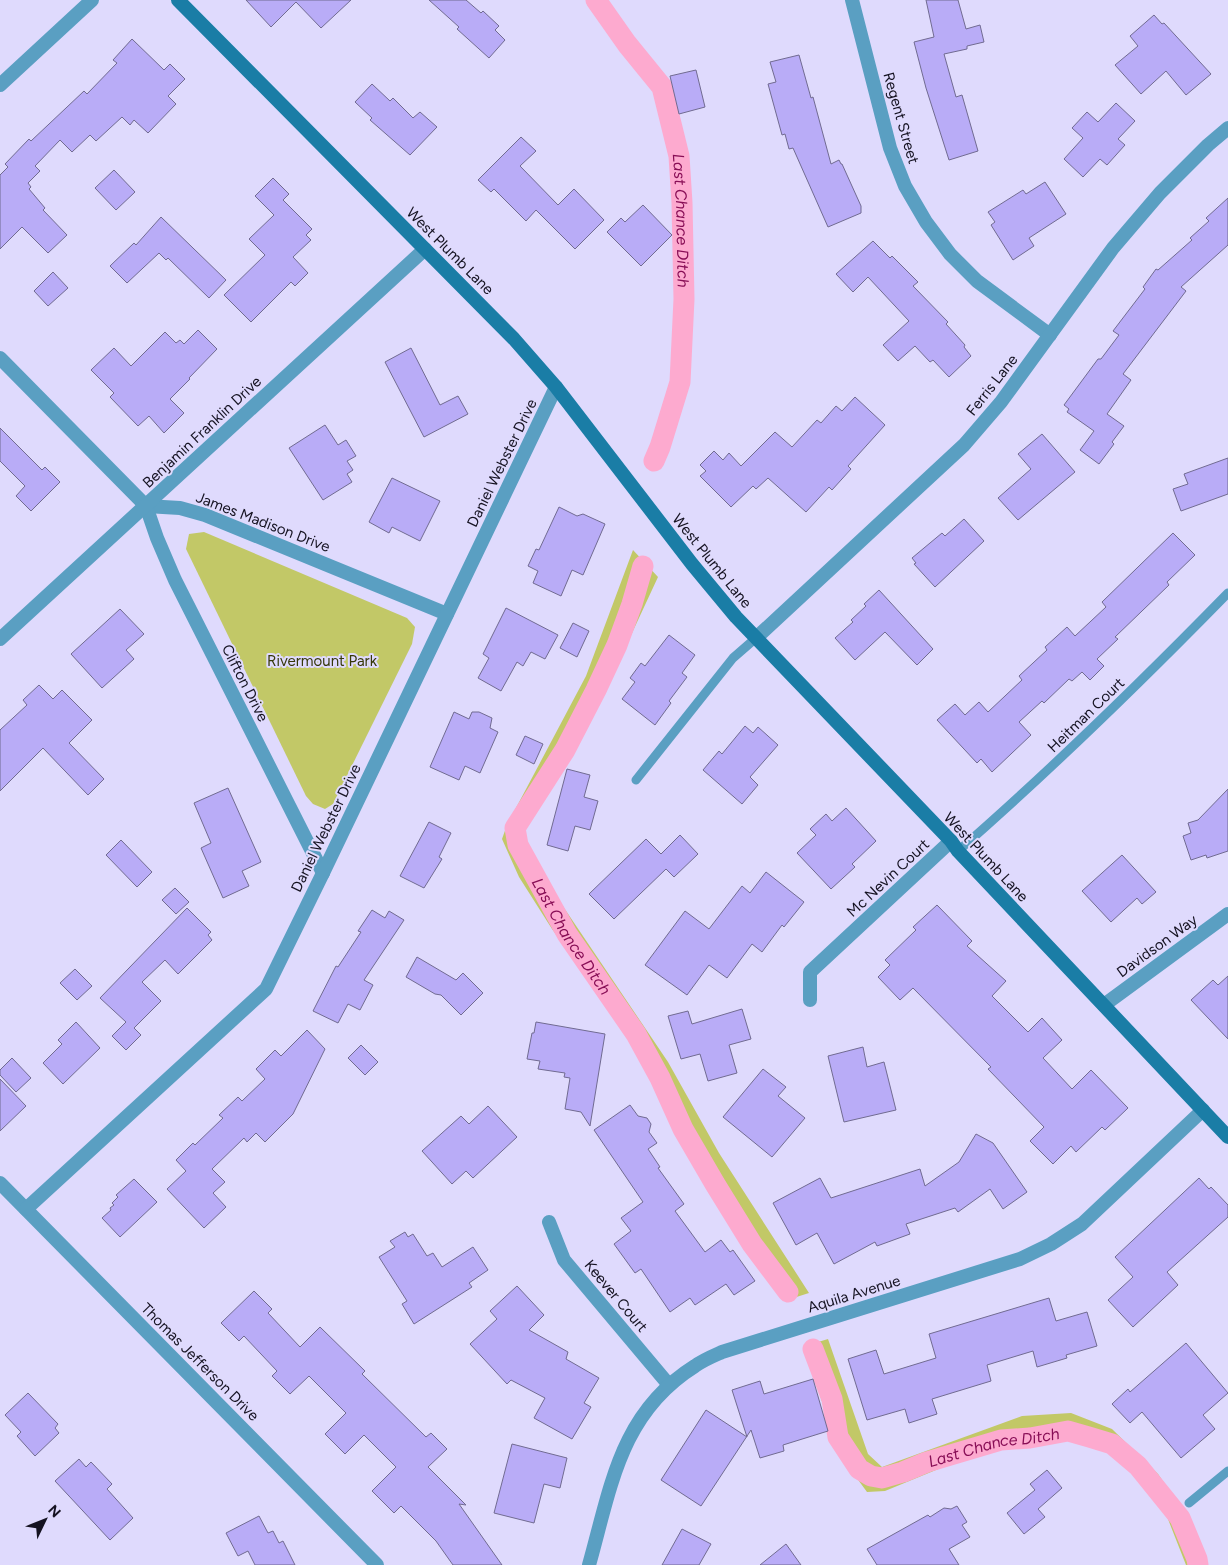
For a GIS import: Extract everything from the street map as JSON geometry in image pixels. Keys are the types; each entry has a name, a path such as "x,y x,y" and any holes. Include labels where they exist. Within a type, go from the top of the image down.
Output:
{"main road":[{"name":"West Plumb Lane","path":"178,0 514,339 556,387 692,564 736,617 1228,1136"}],"street":[{"path":"0,84 92,0"},
{"name":"Regent Street","path":"852,0 890,148 905,186 926,222 950,254 977,281 1050,335"},
{"name":"Ferris Lane","path":"756,638 964,445 1001,402 1113,248 1160,193 1208,145 1228,128"},
{"name":"Benjamin Franklin Drive","path":"0,639 426,249"},
{"path":"0,358 146,506"},
{"name":"Daniel Webster Drive","path":"26,1209 266,989 556,387"},
{"name":"James Madison Drive","path":"146,506 180,508 205,515 447,614"},
{"name":"Clifton Drive","path":"146,506 175,580 323,872"},
{"name":"Mc Nevin Court","path":"810,1000 810,972 954,846"},
{"name":"Davidson Way","path":"1104,1005 1228,914"},
{"name":"Aquila Avenue","path":"589,1565 617,1464 630,1434 648,1407 669,1385 695,1365 722,1352 1020,1259 1051,1244 1082,1224 1203,1110"},
{"name":"Thomas Jefferson Drive","path":"0,1183 377,1565"},
{"name":"Keever Court","path":"550,1222 564,1260 669,1385"}],"lane":[{"name":"Heitman Court","path":"954,846 1022,795 1108,714 1228,593"},
{"path":"636,780 733,658 756,638"},
{"path":"1189,1503 1228,1471"}],"green space":[{"name":"Rivermount Park","path":"204,532 407,618 415,627 412,644 333,804 325,809 313,804 306,796 186,549 189,534"},
{"path":"633,550 658,577 606,689 520,828 526,847 560,902 668,1062 719,1153 809,1293 787,1300 726,1212 676,1128 643,1063 605,1001 552,929 519,877 502,839 507,825 586,676"},
{"path":"828,1339 868,1454 882,1467 1022,1416 1071,1413 1112,1429 1158,1474 1189,1519 1203,1565 1186,1565 1166,1514 1142,1479 1110,1450 1066,1435 1022,1441 970,1456 885,1491 867,1492 837,1451 805,1346"}],"building":[{"path":"246,0 351,0 321,28 296,2 271,27"},
{"path":"429,0 466,0 481,13 483,11 499,26 495,30 505,40 489,58"},
{"path":"926,0 958,0 966,29 980,25 984,42 967,46 967,49 944,54 956,97 962,95 978,151 949,160 926,88 914,42 934,37"},
{"path":"1154,15 1162,24 1164,23 1211,74 1186,95 1166,71 1141,94 1115,65 1138,46 1130,36"},
{"path":"132,39 164,70 170,64 185,79 168,96 176,104 148,133 134,120 130,125 122,117 96,141 90,135 72,152 60,140 35,166 40,171 28,183 31,187 29,189 45,208 43,210 67,235 48,253 22,227 0,249 0,175 8,167 5,164 29,139 31,141 84,91 87,94 117,63 113,60"},
{"path":"799,55 811,98 813,97 831,164 839,160 842,164 861,206 861,213 828,227 793,148 789,149 785,134 782,135 768,84 776,82 770,62"},
{"path":"696,70 705,107 679,114 670,76"},
{"path":"372,84 390,101 393,98 413,118 420,112 437,127 410,155 370,120 372,118 355,102"},
{"path":"1116,103 1135,121 1118,139 1125,145 1107,165 1100,159 1083,177 1064,159 1083,138 1072,128 1087,112 1098,122"},
{"path":"521,137 536,151 520,166 558,205 574,189 604,220 575,249 536,210 526,221 494,189 491,192 478,180"},
{"path":"114,170 135,192 116,210 95,188"},
{"path":"273,178 289,194 283,200 312,229 306,235 311,240 293,257 308,273 295,286 291,282 251,322 224,295 265,255 249,239 274,215 255,196"},
{"path":"1045,182 1066,214 1029,238 1034,246 1013,260 991,225 995,222 988,212 1023,190 1026,194"},
{"path":"1228,198 1228,245 1181,287 1186,291 1123,374 1131,380 1107,414 1124,426 1112,442 1114,444 1099,464 1080,450 1094,431 1067,412 1069,409 1064,405 1098,359 1101,359 1119,335 1113,331 1145,289 1143,287 1156,269 1158,270 1192,240 1190,238 1209,221 1206,218"},
{"path":"643,205 672,235 641,266 607,232 621,218 625,222"},
{"path":"161,217 226,280 209,298 168,258 166,260 159,253 127,283 110,266 134,243 136,245"},
{"path":"873,241 890,258 892,256 918,282 913,286 948,322 946,324 965,345 964,347 971,356 949,377 933,360 930,362 915,346 898,361 883,345 909,321 868,277 853,292 836,274"},
{"path":"53,272 68,288 48,306 34,291"},
{"path":"198,330 217,349 170,399 184,413 164,433 149,416 138,426 110,397 114,393 91,370 114,348 131,366 165,332 176,343 180,340 184,344"},
{"path":"411,348 440,405 458,396 468,414 424,437 385,362"},
{"path":"855,397 885,425 848,466 851,469 832,490 829,487 806,512 768,478 756,489 753,486 731,507 700,476 706,471 700,465 714,451 723,460 729,453 741,466 775,432 792,447 817,420 821,423 836,406 842,411"},
{"path":"325,425 338,445 346,440 356,456 347,461 353,470 347,474 352,482 323,500 289,448"},
{"path":"0,428 42,470 45,467 60,482 31,511 16,496 25,486 0,461"},
{"path":"1042,434 1075,472 1018,520 998,498 1031,469 1018,454"},
{"path":"1228,458 1228,494 1181,511 1173,489 1188,484 1184,474"},
{"path":"392,478 440,501 420,541 392,527 389,533 369,522"},
{"path":"559,507 577,516 583,514 605,524 583,575 572,570 561,596 533,583 538,571 528,566 536,549 539,550"},
{"path":"964,519 984,541 935,587 914,564 916,563 912,558 942,533 945,536"},
{"path":"1173,533 1195,555 1167,582 1169,585 1115,637 1118,639 1097,659 1104,666 1090,680 1082,672 1072,681 1069,679 1044,703 1042,701 1019,722 1031,735 992,772 981,759 977,763 937,720 955,704 965,715 979,702 988,712 1022,680 1019,676 1047,650 1045,647 1067,627 1075,636 1106,607 1102,602"},
{"path":"879,590 933,649 917,665 885,632 855,660 835,638 853,622 851,620 866,606 864,604"},
{"path":"506,608 558,635 545,659 531,652 523,666 517,662 501,691 478,678 489,658 483,654"},
{"path":"120,609 144,634 126,650 134,659 102,688 71,654"},
{"path":"573,623 589,631 577,657 560,648"},
{"path":"669,635 695,655 682,673 687,677 669,701 671,703 655,725 622,699 635,682 630,678 641,663 645,666"},
{"path":"39,685 53,699 62,690 92,720 69,743 104,779 88,795 43,748 0,791 0,730 27,705 23,700"},
{"path":"454,712 469,719 472,712 479,712 492,718 490,728 498,732 480,773 465,766 459,780 430,767"},
{"path":"745,726 753,733 758,727 778,745 750,777 758,785 742,804 703,770 719,751 722,754"},
{"path":"525,736 543,744 534,764 516,755"},
{"path":"567,769 590,775 584,797 598,801 590,830 575,826 568,851 547,845"},
{"path":"228,788 261,862 242,871 249,886 223,898 201,848 211,843 194,803"},
{"path":"1228,789 1228,851 1207,858 1206,855 1191,860 1183,836 1191,833 1188,823 1198,820"},
{"path":"846,808 876,841 852,864 855,867 831,889 797,853 816,835 810,829 826,814 832,821"},
{"path":"429,822 451,833 439,857 442,859 424,888 400,876"},
{"path":"680,835 698,854 674,877 666,869 614,919 589,894 646,839 661,854"},
{"path":"121,840 152,872 137,887 106,855"},
{"path":"1122,855 1156,892 1142,904 1137,898 1111,922 1082,891"},
{"path":"766,872 804,902 784,927 782,925 762,952 752,944 727,978 709,965 687,995 645,965 685,911 709,929 742,886 750,893"},
{"path":"175,888 189,902 176,914 162,900"},
{"path":"937,905 972,941 967,946 1006,981 992,996 1028,1032 1042,1018 1062,1040 1043,1058 1072,1089 1091,1070 1128,1108 1105,1130 1102,1127 1076,1152 1071,1146 1053,1164 1030,1141 1044,1127 988,1069 991,1067 913,988 900,1000 878,977 890,965 885,960 916,930 913,927"},
{"path":"187,908 211,932 208,935 212,940 178,974 165,960 142,982 161,1001 134,1028 141,1035 126,1050 112,1036 126,1022 100,998"},
{"path":"372,910 385,918 389,911 404,920 364,980 373,985 360,1010 348,1004 338,1023 313,1011 336,966 338,967 361,932 358,931"},
{"path":"417,957 456,980 463,973 483,993 461,1015 441,995 435,994 406,977"},
{"path":"75,969 92,986 77,1000 60,983"},
{"path":"1228,976 1228,1039 1191,1000 1213,980 1218,985"},
{"path":"742,1009 751,1039 729,1045 737,1073 708,1081 700,1054 681,1059 668,1016 688,1011 692,1024"},
{"path":"76,1022 100,1048 63,1084 43,1063 62,1044 58,1040"},
{"path":"536,1022 605,1034 590,1126 581,1112 565,1109 570,1078 564,1077 565,1073 538,1069 540,1061 527,1059"},
{"path":"307,1030 325,1049 293,1114 265,1142 256,1133 247,1142 244,1138 212,1169 225,1182 213,1193 226,1207 204,1228 167,1189 186,1171 176,1160 223,1118 219,1115 238,1097 242,1101 265,1079 256,1069 275,1050 281,1056"},
{"path":"361,1045 378,1062 365,1075 348,1058"},
{"path":"863,1047 867,1067 884,1062 896,1110 844,1122 828,1056"},
{"path":"12,1058 31,1078 16,1092 0,1075 0,1070"},
{"path":"763,1069 786,1087 778,1096 805,1118 772,1157 723,1117"},
{"path":"0,1079 26,1106 0,1131"},
{"path":"630,1105 638,1116 647,1118 651,1124 649,1132 657,1143 648,1149 660,1167 658,1168 684,1204 675,1211 705,1252 721,1240 730,1252 733,1250 755,1281 734,1295 726,1284 695,1305 690,1298 670,1312 641,1269 635,1273 614,1244 631,1231 621,1218 643,1202 594,1130"},
{"path":"488,1106 517,1137 473,1178 466,1171 452,1184 422,1151 461,1116 469,1124"},
{"path":"976,1134 993,1143 1027,1192 1003,1209 990,1189 958,1212 955,1208 906,1224 910,1234 877,1246 875,1242 834,1264 817,1233 796,1245 773,1203 820,1178 831,1198 920,1169 925,1186 959,1162"},
{"path":"1199,1178 1209,1189 1211,1187 1228,1205 1228,1217 1167,1272 1178,1285 1133,1327 1108,1300 1133,1277 1115,1257"},
{"path":"134,1179 157,1202 120,1237 102,1218 111,1210 110,1208 114,1205 112,1203 118,1197 116,1195"},
{"path":"405,1232 408,1237 413,1234 427,1256 433,1253 442,1267 473,1247 488,1270 469,1283 472,1287 414,1324 402,1304 407,1301 379,1257 395,1247 390,1241"},
{"path":"517,1286 544,1315 529,1330 568,1352 566,1359 599,1378 584,1403 591,1407 572,1439 534,1418 545,1398 511,1380 507,1384 470,1344 497,1319 490,1311"},
{"path":"254,1291 272,1309 268,1313 300,1347 320,1327 365,1371 362,1374 426,1437 431,1433 447,1449 428,1467 466,1505 459,1504 502,1565 453,1565 436,1541 401,1506 394,1513 372,1491 396,1467 364,1435 345,1454 325,1434 346,1413 309,1376 290,1394 272,1376 277,1371 244,1336 239,1341 221,1323"},
{"path":"1049,1298 1056,1321 1087,1312 1097,1346 1066,1355 1067,1358 1037,1367 1033,1351 987,1365 991,1381 932,1399 937,1414 909,1423 905,1409 867,1420 848,1359 876,1350 884,1374 936,1358 929,1334"},
{"path":"1186,1343 1228,1393 1203,1415 1215,1429 1181,1458 1142,1412 1130,1423 1112,1404 1128,1389 1130,1392"},
{"path":"813,1379 828,1431 783,1445 784,1451 760,1458 751,1430 747,1436 732,1390 760,1381 764,1394"},
{"path":"28,1393 58,1424 55,1428 59,1433 35,1456 17,1436 21,1432 5,1415"},
{"path":"706,1410 747,1437 701,1506 661,1480"},
{"path":"512,1444 567,1458 560,1488 544,1484 534,1523 494,1513"},
{"path":"79,1459 86,1467 91,1462 112,1484 107,1489 133,1518 110,1540 55,1481"},
{"path":"1047,1470 1062,1488 1038,1509 1045,1517 1024,1534 1007,1513 1035,1490 1030,1484"},
{"path":"957,1506 967,1522 962,1525 970,1537 949,1549 959,1565 877,1565 867,1549 928,1515 930,1517 944,1508 951,1509"},
{"path":"259,1516 268,1533 273,1531 279,1543 283,1541 295,1565 255,1565 248,1551 238,1556 226,1533"},
{"path":"682,1529 711,1544 699,1565 662,1565"},
{"path":"786,1544 801,1565 760,1565"}],"waterway":[{"name":"Last Chance Ditch","path":"596,0 627,44 662,87 679,156 684,299 680,382 654,461"},
{"name":"Last Chance Ditch","path":"643,566 617,645 596,690 565,750 515,828 518,845 567,934 636,1034 660,1078 683,1129 715,1184 752,1244 788,1292"},
{"name":"Last Chance Ditch","path":"813,1349 832,1399 838,1437 859,1469 871,1476 882,1478 927,1462 1001,1440 1030,1438 1068,1431 1112,1444 1138,1466 1180,1518 1198,1565"}]}
